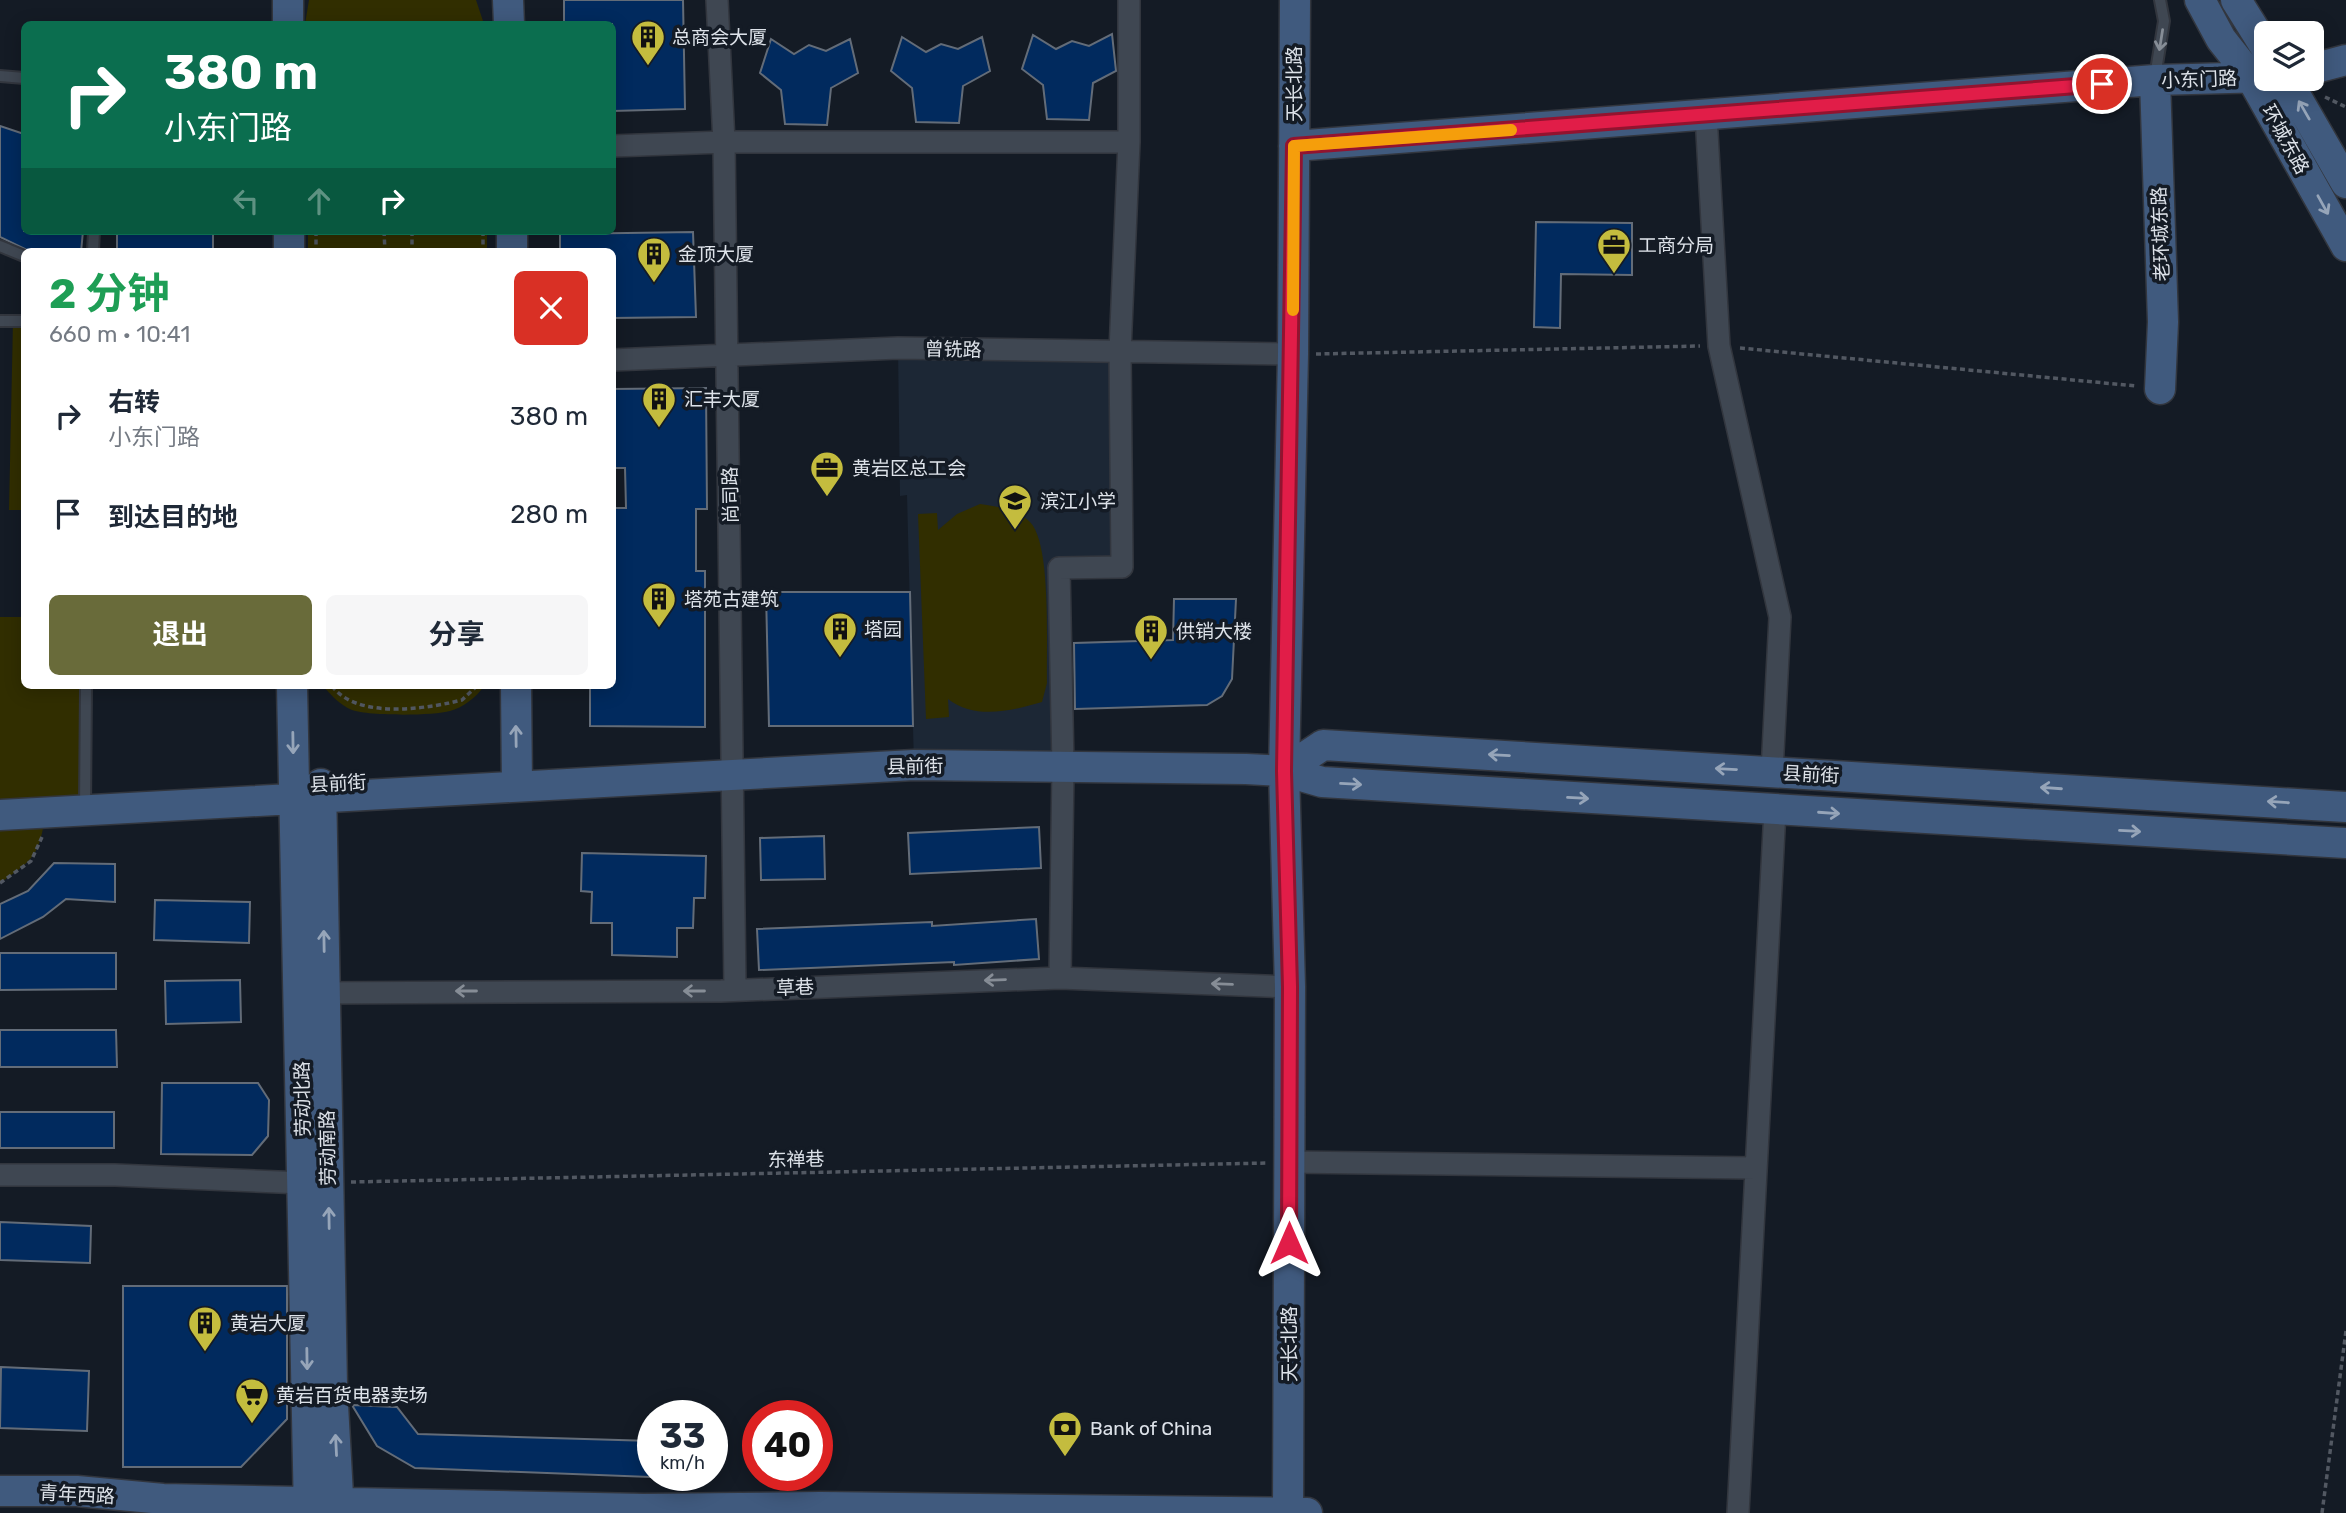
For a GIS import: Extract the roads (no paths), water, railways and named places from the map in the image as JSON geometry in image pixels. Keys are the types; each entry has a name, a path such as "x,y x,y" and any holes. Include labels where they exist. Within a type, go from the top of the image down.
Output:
{"street":[{"path":"288,0 288,21"},
{"path":"508,0 509,21"},
{"name":"尚司路","path":"717,0 724,142 735,989"},
{"path":"1059,978 1063,767 1059,568 1122,567 1121,351 1129,142 1129,0"},
{"name":"天长北路","path":"1288,1513 1290,987 1284,771 1293,354 1295,0"},
{"name":"环城东路","path":"2200,0 2221,39 2254,72"},
{"path":"2236,0 2254,29"},
{"path":"2324,66 2346,60"},
{"path":"2324,76 2346,76"},
{"name":"小东门路","path":"1294,146 2155,80 2254,77"},
{"name":"老环城东路","path":"2155,80 2164,322 2160,388"},
{"name":"环城东路","path":"2266,91 2346,246"},
{"name":"环城东路","path":"2293,91 2346,183"},
{"path":"1706,115 1718,346 1780,617 1772,771"},
{"path":"616,146 724,142 1129,142"},
{"name":"曾铣路","path":"616,360 898,348 1293,354"},
{"name":"劳动北路","path":"292,689 307,792 315,1183"},
{"path":"516,689 526,782"},
{"name":"县前街","path":"1284,771 1323,745 2346,807"},
{"name":"县前街","path":"0,815 259,803 307,792 914,765 1284,771 1322,782 2346,844"},
{"path":"1738,1513 1775,810"},
{"name":"草巷","path":"312,994 735,989 1059,978 1290,987"},
{"path":"1289,1162 1756,1168"},
{"path":"0,1175 115,1175 315,1183"},
{"name":"劳动南路","path":"315,1183 332,1387 324,1508"},
{"name":"青年西路","path":"0,1491 77,1491 324,1508 834,1507 1307,1513"}],"lane":[{"path":"2155,80 2164,21 2160,0"},
{"path":"0,76 21,78"},
{"path":"0,246 21,255"},
{"path":"0,321 21,321"},
{"path":"85,811 86,689"}],"place":[{"name":"总商会大厦","path":"648,67"},
{"name":"工商分局","path":"1614,275"},
{"name":"金顶大厦","path":"654,284"},
{"name":"汇丰大厦","path":"659,429"},
{"name":"黄岩区总工会","path":"827,498"},
{"name":"滨江小学","path":"1015,531"},
{"name":"塔苑古建筑","path":"659,629"},
{"name":"塔园","path":"840,659"},
{"name":"供销大楼","path":"1151,661"},
{"name":"黄岩大厦","path":"205,1353"},
{"name":"黄岩百货电器卖场","path":"252,1425"},
{"name":"Bank of China","path":"1065,1458"}]}
